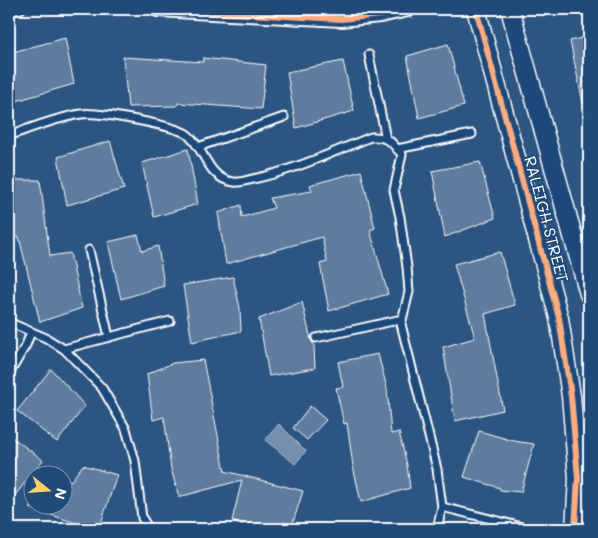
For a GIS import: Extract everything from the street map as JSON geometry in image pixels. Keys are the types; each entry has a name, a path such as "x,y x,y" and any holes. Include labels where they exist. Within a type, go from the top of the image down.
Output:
{"street":[{"path":"156,9 316,14 341,19 408,9"},
{"name":"RALEIGH STREET","path":"476,9 559,318 571,396 578,478 575,529"},
{"name":"RALEIGH STREET","path":"510,9 589,294"}],"lane":[{"path":"9,11 21,9"},
{"path":"369,55 386,139"},
{"path":"9,136 39,124 84,113 152,122 188,134 215,174 223,180 236,183 267,176 371,137 382,136 393,143 402,155 394,190 400,217 409,292 401,324 437,469 442,507 437,529"},
{"path":"198,147 284,117"},
{"path":"397,149 472,134"},
{"path":"90,250 110,337"},
{"path":"316,338 402,319"},
{"path":"9,321 46,338 64,349 102,388 126,429 135,461 142,518 149,529"},
{"path":"64,349 170,321"},
{"path":"9,374 26,346 30,332"},
{"path":"442,507 530,529"}],"water":[{"path":"279,424 306,451 295,464 265,440"}],"building":[{"path":"589,36 589,102 583,103 570,41"},
{"path":"65,38 74,84 16,101 9,71 9,53"},
{"path":"448,44 464,106 419,118 407,56"},
{"path":"123,57 203,62 203,58 266,65 261,109 178,103 177,106 128,107"},
{"path":"343,61 354,111 296,128 287,72"},
{"path":"110,141 124,189 67,205 58,157"},
{"path":"188,149 198,204 154,217 142,163"},
{"path":"480,162 495,218 445,237 432,171"},
{"path":"361,171 375,228 370,230 388,294 329,311 320,264 327,262 322,237 226,264 218,213 241,205 242,217 274,208 270,198 312,191 310,185"},
{"path":"9,180 40,180 50,256 70,253 82,308 40,322 19,237 9,237"},
{"path":"138,235 142,251 158,246 164,286 121,299 108,242"},
{"path":"500,252 515,305 485,314 503,410 455,421 443,347 475,338 454,264"},
{"path":"233,277 240,308 241,331 192,342 183,285"},
{"path":"302,302 311,340 314,345 315,368 269,376 259,319"},
{"path":"378,354 387,388 391,434 399,432 410,488 361,502 353,466 347,423 344,424 336,388 343,387 338,362"},
{"path":"203,360 225,471 303,491 291,529 250,529 232,521 242,480 179,497 171,469 164,417 153,420 147,374 173,363"},
{"path":"51,369 85,406 57,442 17,411"},
{"path":"310,406 326,420 307,440 293,428"},
{"path":"479,431 514,441 534,444 521,492 500,490 500,488 464,477"},
{"path":"9,435 43,460 38,466 22,466 22,487 9,503"},
{"path":"83,465 117,475 99,529 54,516 72,516 72,480"}],"cycle path":[{"path":"157,9 341,19 380,15 408,9"},
{"path":"476,9 559,318 571,396 578,478 575,529"}]}
